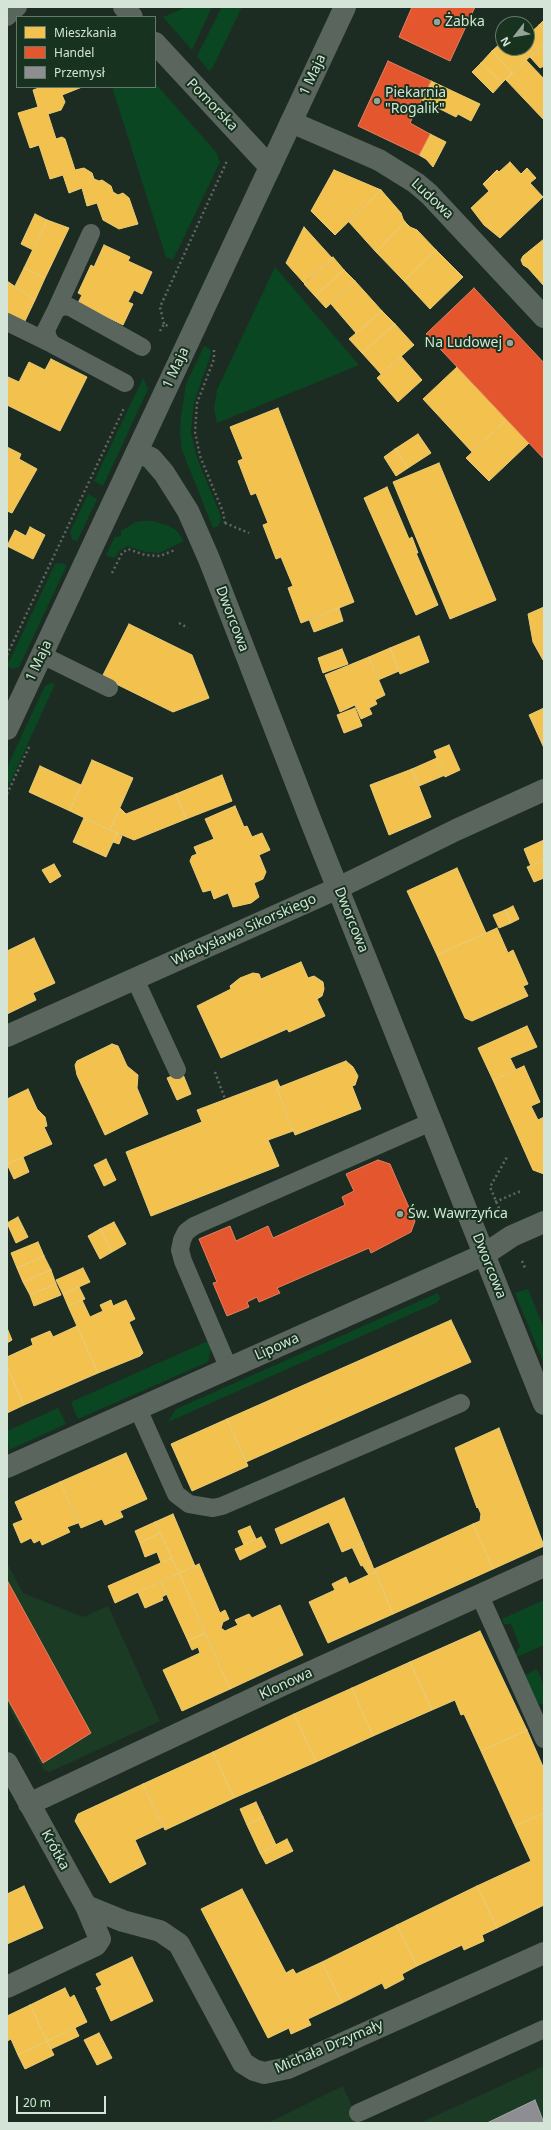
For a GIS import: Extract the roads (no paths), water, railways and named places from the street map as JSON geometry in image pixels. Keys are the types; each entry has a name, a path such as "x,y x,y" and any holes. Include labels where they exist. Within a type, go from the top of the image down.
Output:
{"street":[{"path":"124,7 131,16"},
{"name":"1 Maja","path":"7,729 345,7"},
{"name":"Pomorska","path":"156,44 270,167"},
{"name":"Ludowa","path":"291,122 379,160 416,183 430,194 544,317"},
{"name":"Dworcowa","path":"137,452 151,458 164,473 188,511 212,566 338,888 544,1404"},
{"name":"Władysława Sikorskiego","path":"7,1036 338,888 456,830 544,790"},
{"name":"Lipowa","path":"7,1467 484,1254 512,1236 544,1222"},
{"name":"Klonowa","path":"29,1804 280,1686 544,1566"},
{"name":"Krótka","path":"7,1763 86,1906 100,1939 96,1945 7,1987"},
{"name":"Michała Drzymały","path":"86,1906 123,1921 160,1931 179,1944 244,2063 254,2070 264,2073 288,2068 542,1959"}],"lane":[{"path":"7,17 18,7"},
{"path":"52,344 48,338 46,330 91,233"},
{"path":"56,310 63,306 70,307 142,347"},
{"path":"7,322 125,383"},
{"path":"42,655 109,688"},
{"path":"135,979 176,1070"},
{"path":"229,1369 183,1261 180,1250 182,1240 186,1232 194,1226 431,1122"},
{"path":"138,1409 176,1494 189,1504 213,1508 222,1506 462,1403"},
{"path":"480,1596 544,1739"},
{"path":"358,2113 544,2030"}],"place":[{"name":"Żabka","path":"437,22"},
{"name":"Piekarnia \"Rogalik\"","path":"377,101"},
{"name":"Na Ludowej","path":"510,343"},
{"name":"Św. Wawrzyńca","path":"400,1214"}]}
